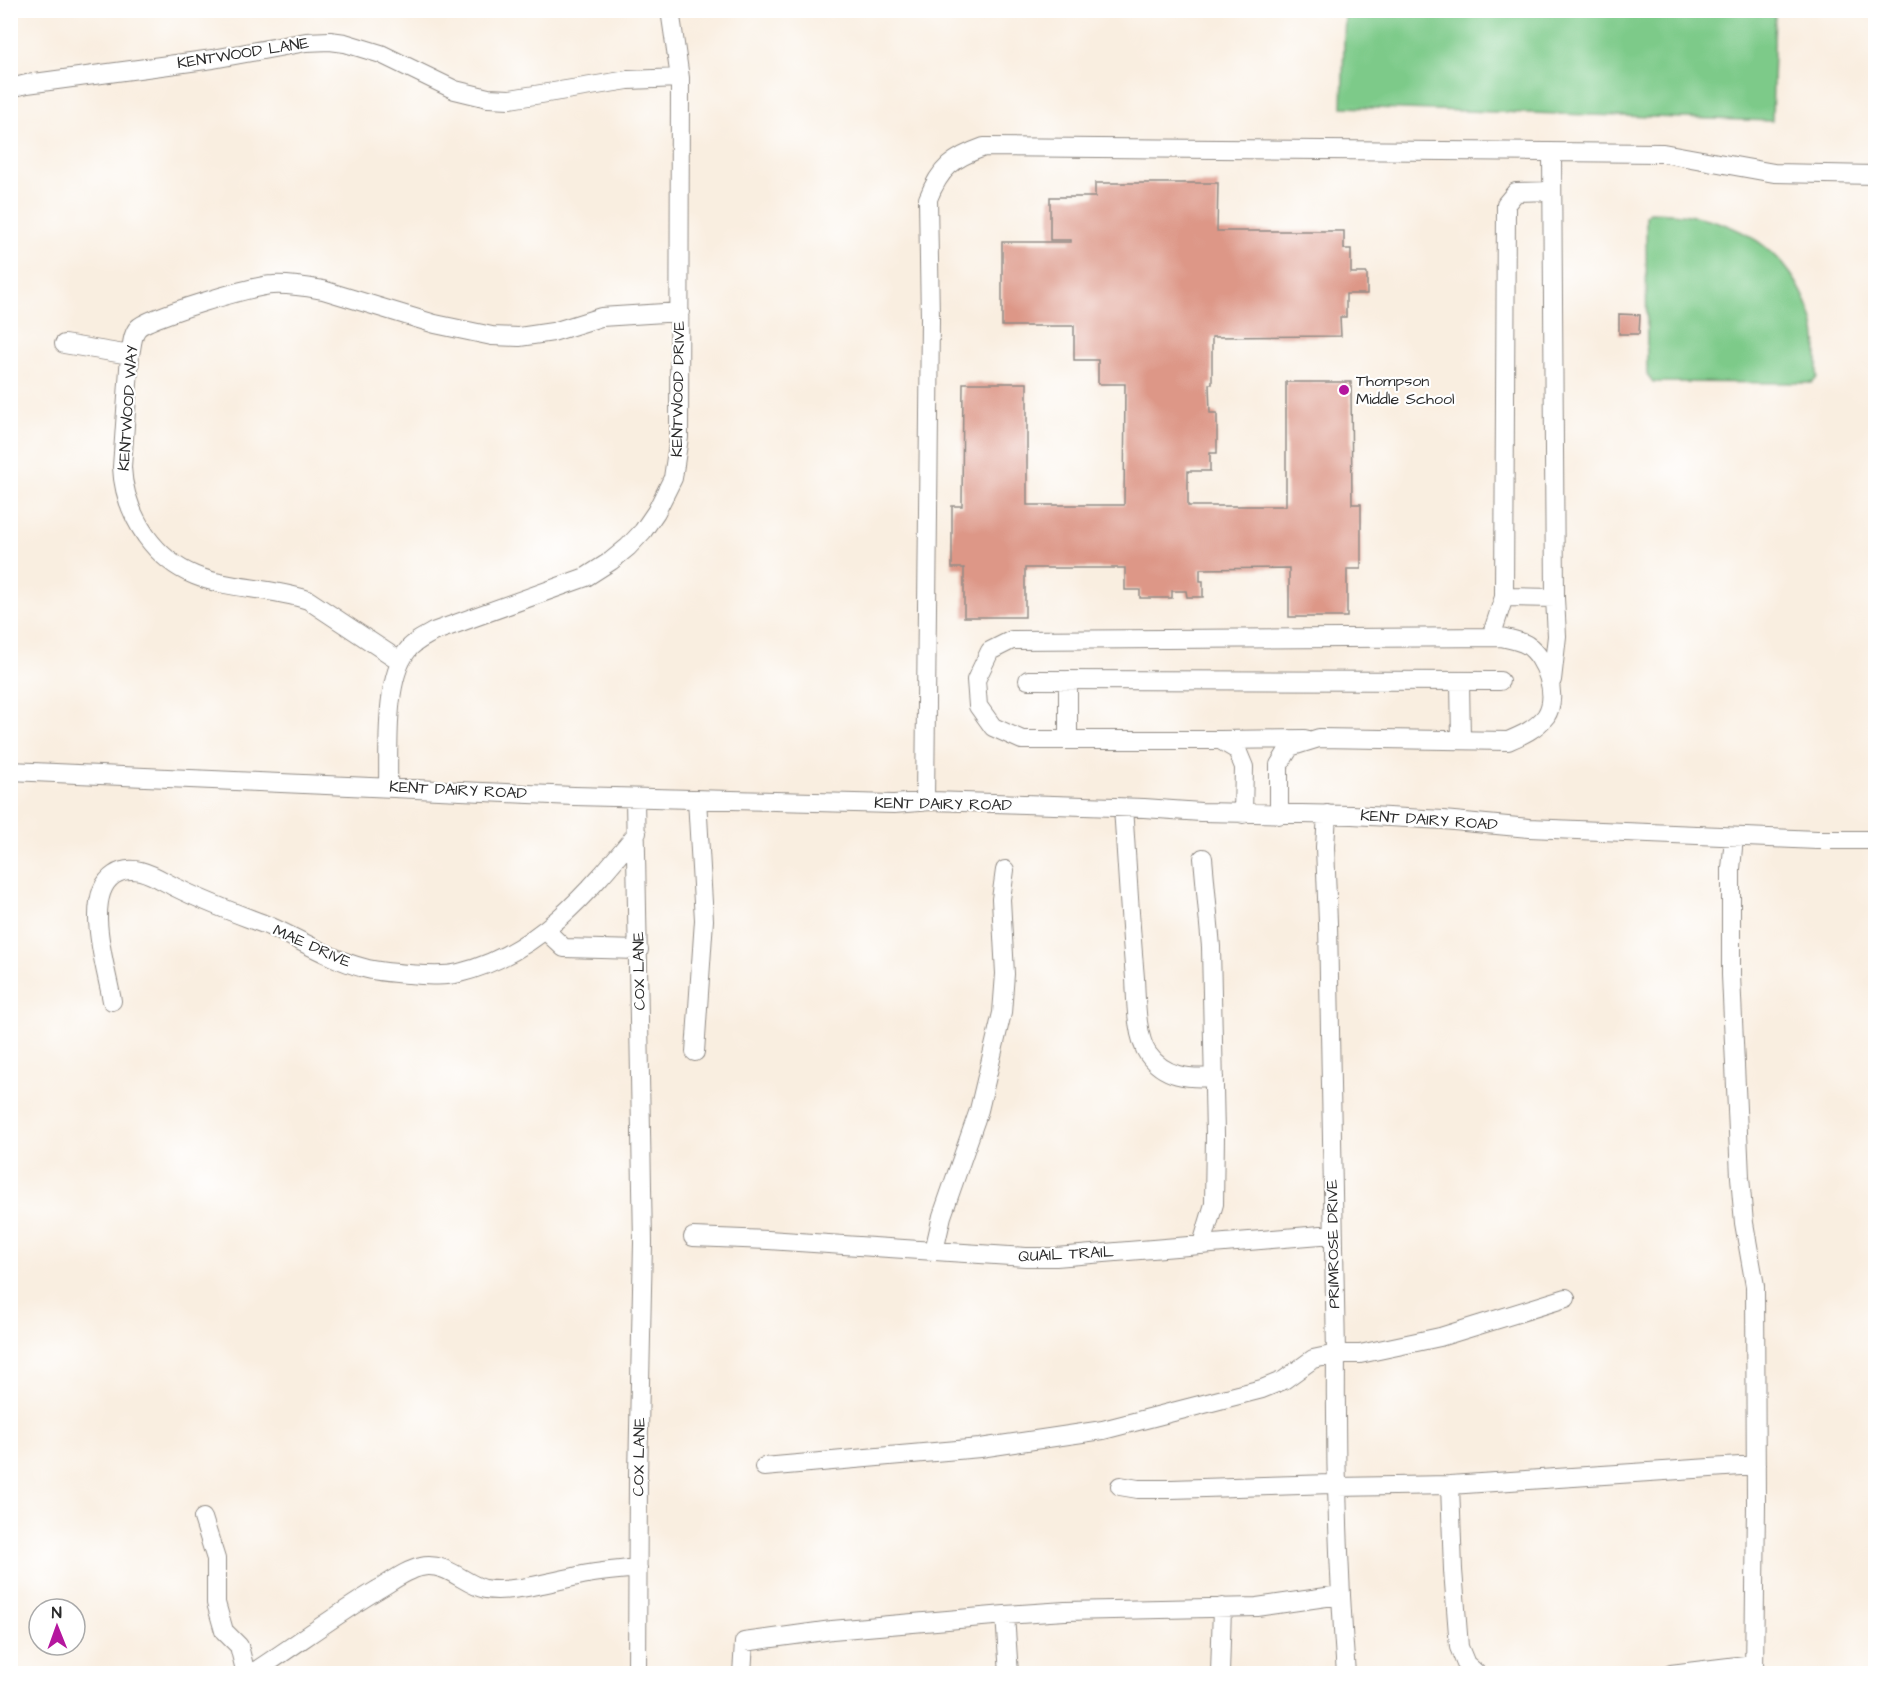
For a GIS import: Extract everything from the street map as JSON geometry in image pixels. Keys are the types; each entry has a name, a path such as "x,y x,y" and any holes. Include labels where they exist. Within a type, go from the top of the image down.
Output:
{"street":[{"name":"KENTWOOD DRIVE","path":"388,787 393,684 400,661 414,643 433,632 586,577 611,561 643,531 673,478 680,437 680,78 670,10"},
{"name":"KENTWOOD LANE","path":"10,88 330,40 381,54 455,90 488,98 510,99 628,81 680,78"},
{"path":"925,801 930,330 928,199 935,180 962,154 984,147 1663,153 1774,173 1875,175"},
{"path":"1552,152 1557,636 1552,688 1547,714 1530,731 1508,741 1319,738 1022,740 993,727 978,706 976,680 990,651 1012,640 1501,637 1527,645 1544,664 1552,688"},
{"path":"1491,637 1504,597 1506,204 1516,192 1552,191"},
{"name":"KENTWOOD WAY","path":"400,661 308,600 291,594 214,582 193,576 173,565 156,549 131,511 123,483 122,467 130,354 138,328 150,321 231,294 256,286 272,285 305,286 323,290 435,324 492,336 519,337 553,333 601,317 680,312"},
{"path":"64,344 130,354"},
{"path":"1504,597 1555,598"},
{"path":"1028,680 1500,681"},
{"path":"1068,680 1068,740"},
{"path":"1460,681 1461,740"},
{"path":"1279,815 1279,765 1290,747 1319,738"},
{"path":"1220,740 1237,750 1244,767 1243,814"},
{"name":"KENT DAIRY ROAD","path":"10,771 635,798 894,804 925,801 1243,814 1326,814 1443,820 1529,828 1734,837 1875,840"},
{"name":"COX LANE","path":"635,798 643,1243 637,1674"},
{"path":"695,1052 704,920 697,799"},
{"path":"1123,808 1137,1009 1144,1047 1155,1063 1172,1073 1192,1078 1214,1077"},
{"name":"PRIMROSE DRIVE","path":"1326,814 1337,1487 1340,1595 1346,1674"},
{"name":"MAE DRIVE","path":"112,1000 100,942 98,908 106,883 112,876 128,870 138,870 210,904 271,927 315,950 364,968 434,975 457,973 501,959 531,941 575,903 606,871 637,833"},
{"path":"1671,1674 1754,1669 1755,1286 1744,1223 1740,1177 1731,975 1731,869 1734,837"},
{"path":"1202,1244 1214,1204 1211,947 1203,858"},
{"path":"934,1251 942,1216 979,1110 1002,1013 1005,975 1001,899 1005,870"},
{"path":"545,930 564,948 639,950"},
{"name":"QUAIL TRAIL","path":"693,1238 1056,1257 1333,1234"},
{"path":"764,1467 980,1448 1103,1430 1262,1389 1284,1380 1313,1359 1336,1354 1360,1354 1440,1337 1566,1298"},
{"path":"1120,1486 1138,1489 1331,1484 1337,1487 1450,1485 1756,1466"},
{"path":"1450,1485 1459,1647 1466,1664 1477,1674"},
{"path":"203,1518 216,1559 216,1604 224,1631 239,1646 246,1674"},
{"path":"252,1674 352,1605 402,1575 422,1567 455,1573 481,1588 492,1590 509,1589 591,1573 638,1568"},
{"path":"742,1674 744,1642 832,1630 1005,1615 1257,1607 1340,1595"},
{"path":"1220,1674 1222,1607"},
{"path":"1005,1615 1008,1674"}],"green space":[{"path":"1345,11 1775,11 1772,121 1342,107"},
{"path":"1650,212 1703,218 1727,225 1748,235 1768,249 1800,288 1811,314 1817,346 1817,378 1812,383 1653,382 1647,374 1646,216"}],"building":[{"path":"1095,183 1218,183 1217,231 1344,231 1344,249 1351,249 1351,273 1367,273 1367,294 1346,294 1346,317 1340,317 1341,336 1212,337 1210,413 1217,413 1217,453 1210,453 1210,471 1188,471 1188,506 1286,506 1286,382 1351,382 1352,504 1361,504 1361,569 1347,569 1347,617 1289,617 1289,568 1200,569 1203,597 1187,597 1186,591 1172,591 1172,598 1140,598 1140,590 1125,590 1125,568 1025,568 1025,617 964,617 964,568 952,568 952,506 962,506 963,383 1027,383 1027,505 1124,505 1125,384 1098,384 1098,360 1074,360 1074,326 1002,326 1002,242 1071,242 1071,240 1050,240 1050,197 1095,197"},
{"path":"1619,314 1640,315 1639,334 1619,334"}],"place":[{"name":"Thompson Middle School","path":"1344,390"}]}
